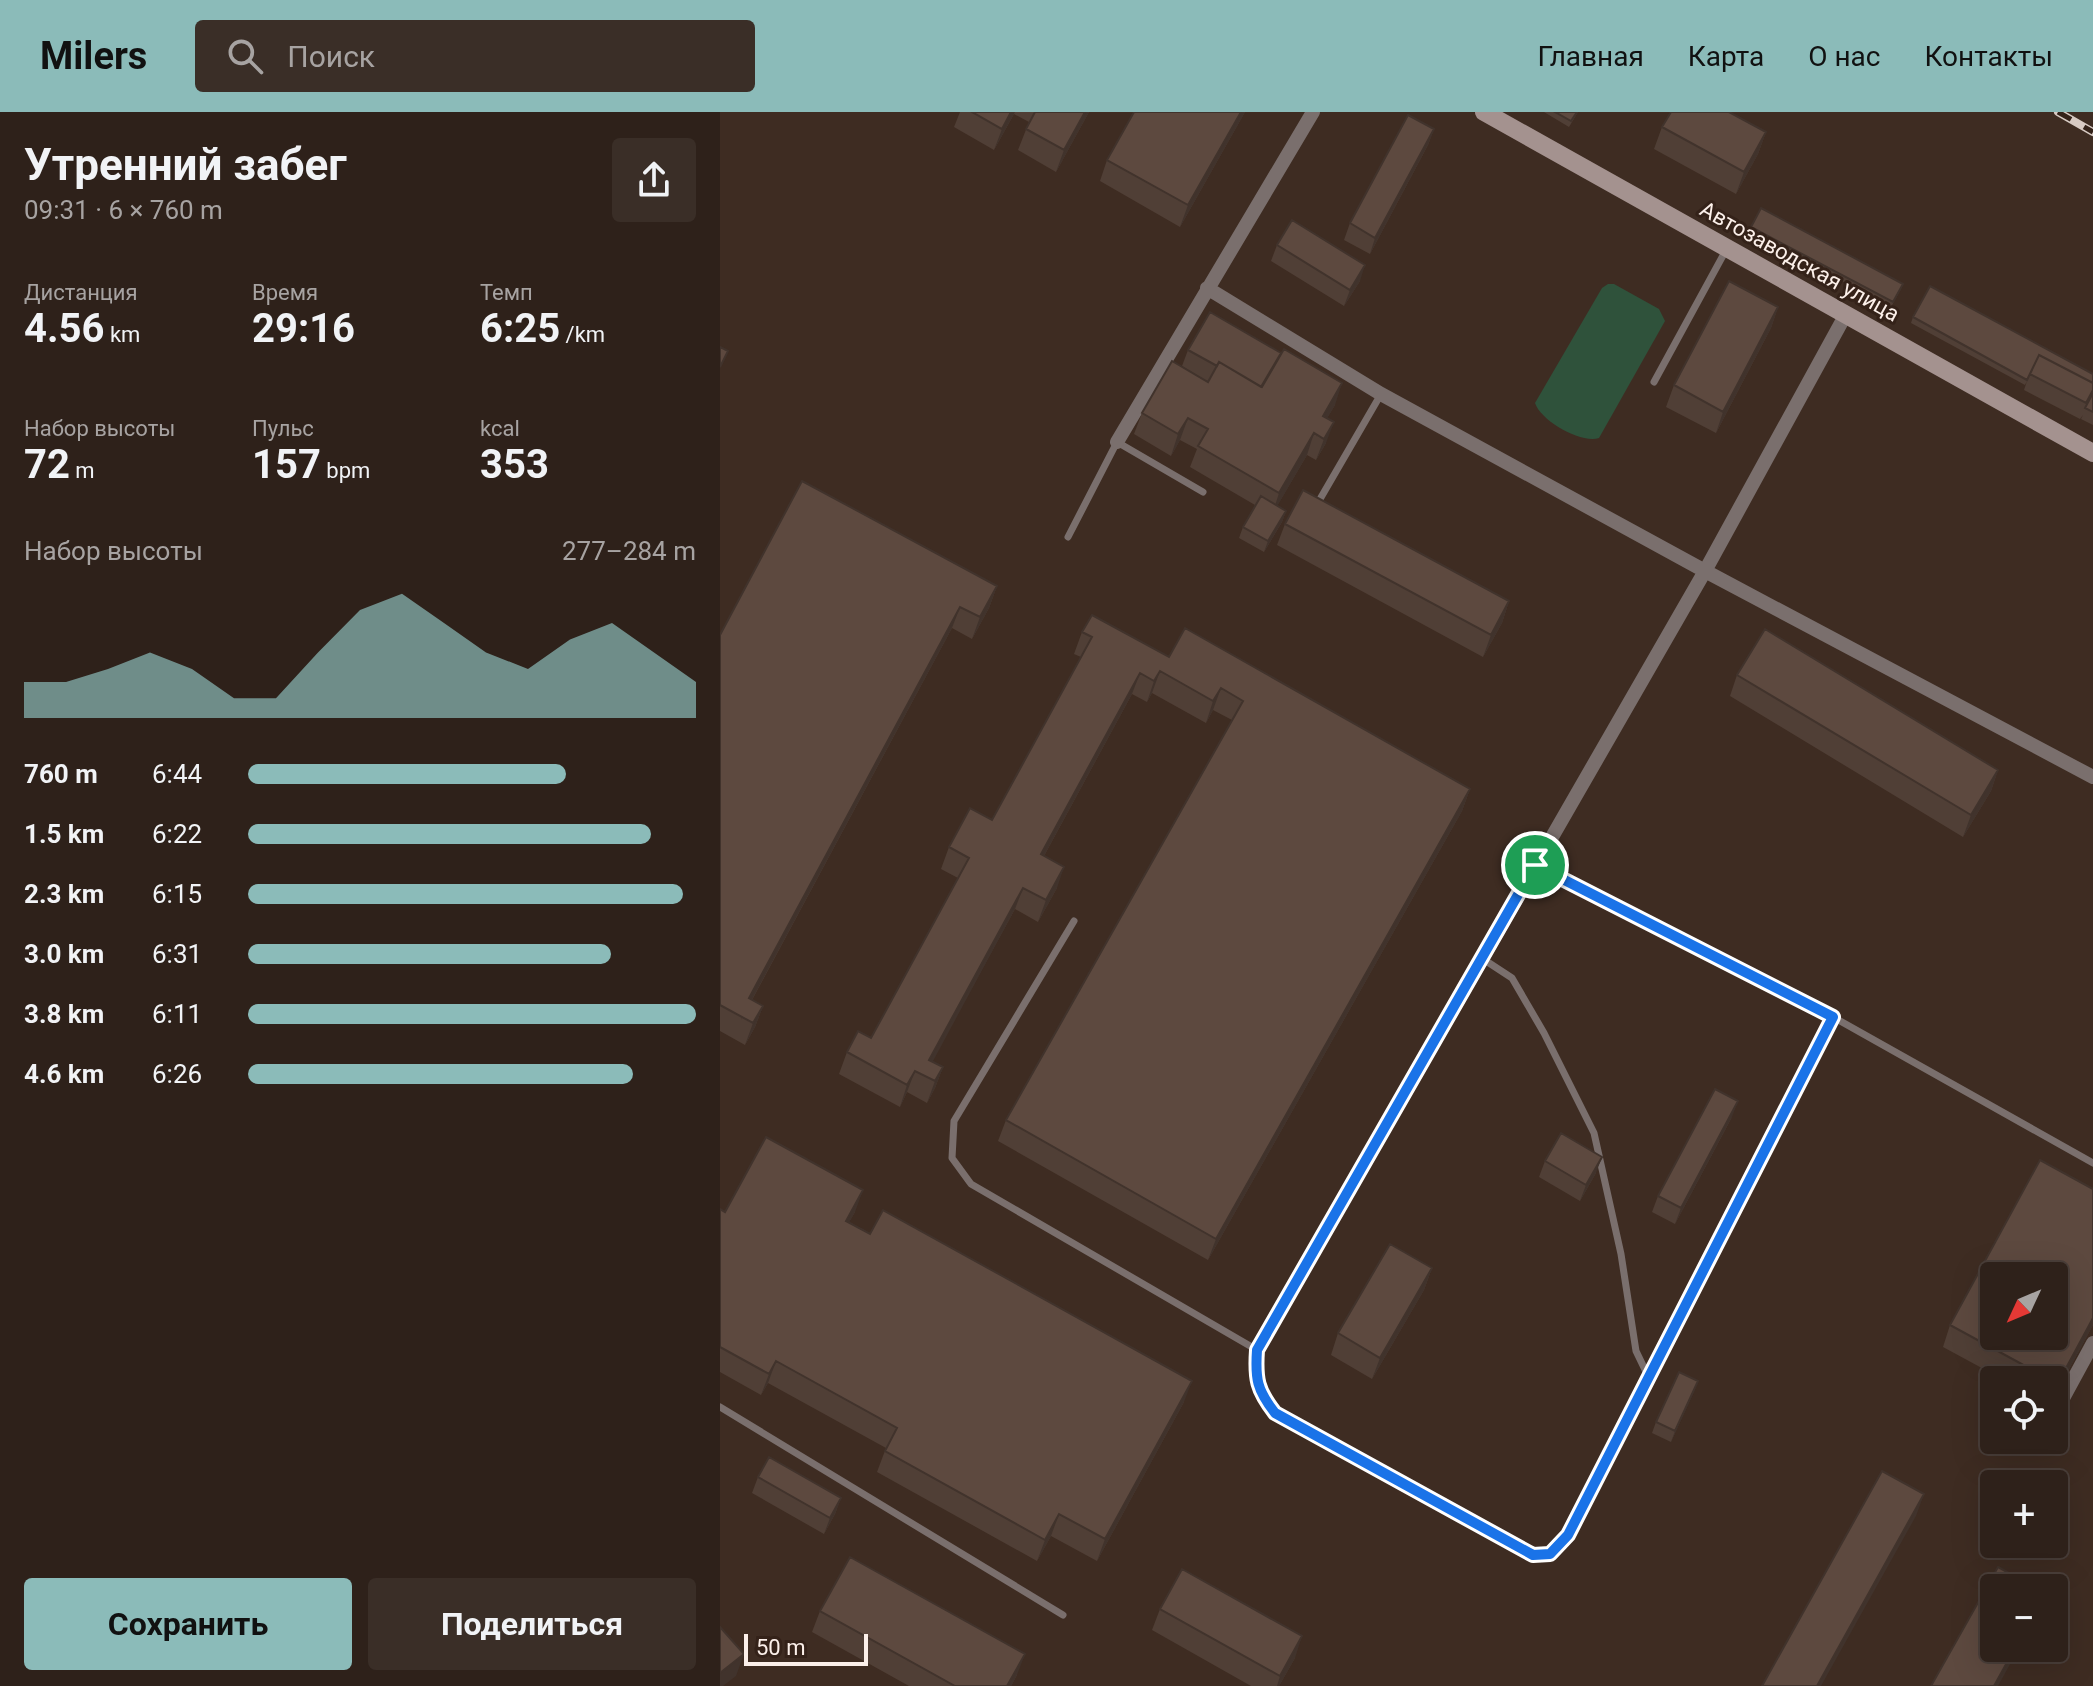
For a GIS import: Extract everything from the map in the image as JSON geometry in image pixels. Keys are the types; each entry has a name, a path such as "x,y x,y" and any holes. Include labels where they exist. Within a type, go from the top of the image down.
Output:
{"street":[{"path":"1117,442 1313,112"},
{"name":"Автозаводская улица","path":"1484,112 2093,453"},
{"path":"1207,288 1381,394 2093,777"},
{"path":"1257,1350 1705,571 1846,314"},
{"path":"2068,1389 2093,1343"}],"lane":[{"path":"1654,382 1727,248"},
{"path":"1313,512 1381,394"},
{"path":"1068,537 1117,442 1203,492"},
{"path":"1535,865 1833,1017 2093,1163"},
{"path":"1074,921 954,1121 952,1158 971,1184 1257,1350 1255,1376 1262,1397 1275,1413 1533,1555 1550,1554 1568,1535 1833,1017"},
{"path":"1481,958 1512,978 1544,1033 1594,1133 1621,1254 1636,1351 1649,1378"},
{"path":"720,1407 1063,1615"}],"green space":[{"path":"1614,284 1659,309 1665,321 1599,438 1582,438 1553,424 1535,403 1602,288"}],"building":[{"path":"972,112 1011,112 1002,129"},
{"path":"1035,112 1085,112 1064,150 1026,129"},
{"path":"1134,112 1241,112 1188,205 1107,160"},
{"path":"1555,112 1577,112 1571,121"},
{"path":"1671,112 1729,112 1766,132 1744,172 1662,127"},
{"path":"1408,115 1434,129 1375,238 1350,223"},
{"path":"1761,208 1903,284 1893,302 1751,227"},
{"path":"1292,220 1365,265 1350,290 1277,245"},
{"path":"1729,281 1778,307 1723,412 1674,385"},
{"path":"1930,286 2093,374 2093,383 2039,355 2027,380 1913,317"},
{"path":"1210,312 1281,353 1261,387 1219,362 1217,366 1188,350"},
{"path":"720,347 728,351 720,367"},
{"path":"1284,349 1342,383 1323,416 1334,422 1324,439 1314,433 1279,493 1198,446 1208,429 1188,418 1178,434 1142,413 1172,361 1208,382 1219,362 1262,387"},
{"path":"2039,355 2093,383 2086,403 2030,374"},
{"path":"2093,393 2093,412 2085,408"},
{"path":"802,481 997,586 980,617 960,607 749,998 763,1006 753,1023 720,1005 720,635"},
{"path":"1303,490 1509,601 1491,635 1285,524"},
{"path":"1261,496 1286,511 1268,541 1243,527"},
{"path":"1092,615 1169,657 1185,628 1470,789 1216,1239 1006,1120 1243,701 1221,688 1213,701 1160,671 1154,681 1140,673 1041,854 1064,867 1046,900 1023,888 929,1060 943,1067 935,1081 915,1071 907,1085 847,1052 858,1031 871,1038 969,858 949,847 970,808 992,820 1092,637 1082,632"},
{"path":"1765,629 1998,770 1971,815 1737,675"},
{"path":"1715,1089 1738,1101 1681,1208 1658,1196"},
{"path":"1561,1133 1602,1157 1586,1185 1545,1161"},
{"path":"766,1137 863,1190 846,1221 870,1234 883,1210 1192,1381 1105,1539 1059,1514 1045,1540 885,1451 897,1428 776,1361 769,1374 720,1347 720,1209 725,1212"},
{"path":"2040,1160 2093,1189 2093,1318 2067,1366 2025,1366 1996,1350 2068,1350 2068,1262 1984,1262"},
{"path":"1390,1244 1432,1268 1380,1358 1338,1333"},
{"path":"1980,1270 1980,1341 1950,1325"},
{"path":"1679,1372 1698,1381 1675,1431 1656,1422"},
{"path":"769,1457 841,1498 830,1518 758,1477"},
{"path":"1882,1471 1924,1494 1817,1686 1762,1686"},
{"path":"850,1557 1025,1654 1007,1686 955,1686 820,1611"},
{"path":"1998,1567 2011,1574 1994,1574"},
{"path":"1182,1569 1302,1636 1280,1676 1160,1609"},
{"path":"1980,1599 1980,1662 2007,1662 1994,1686 1931,1686"},
{"path":"720,1627 744,1654 720,1673"}],"railway":[{"path":"2058,112 2093,132"}],"route":[{"path":"1535,865 1833,1017 1568,1535 1550,1554 1533,1555 1275,1413 1262,1397 1255,1376 1257,1350 1535,865"}]}
